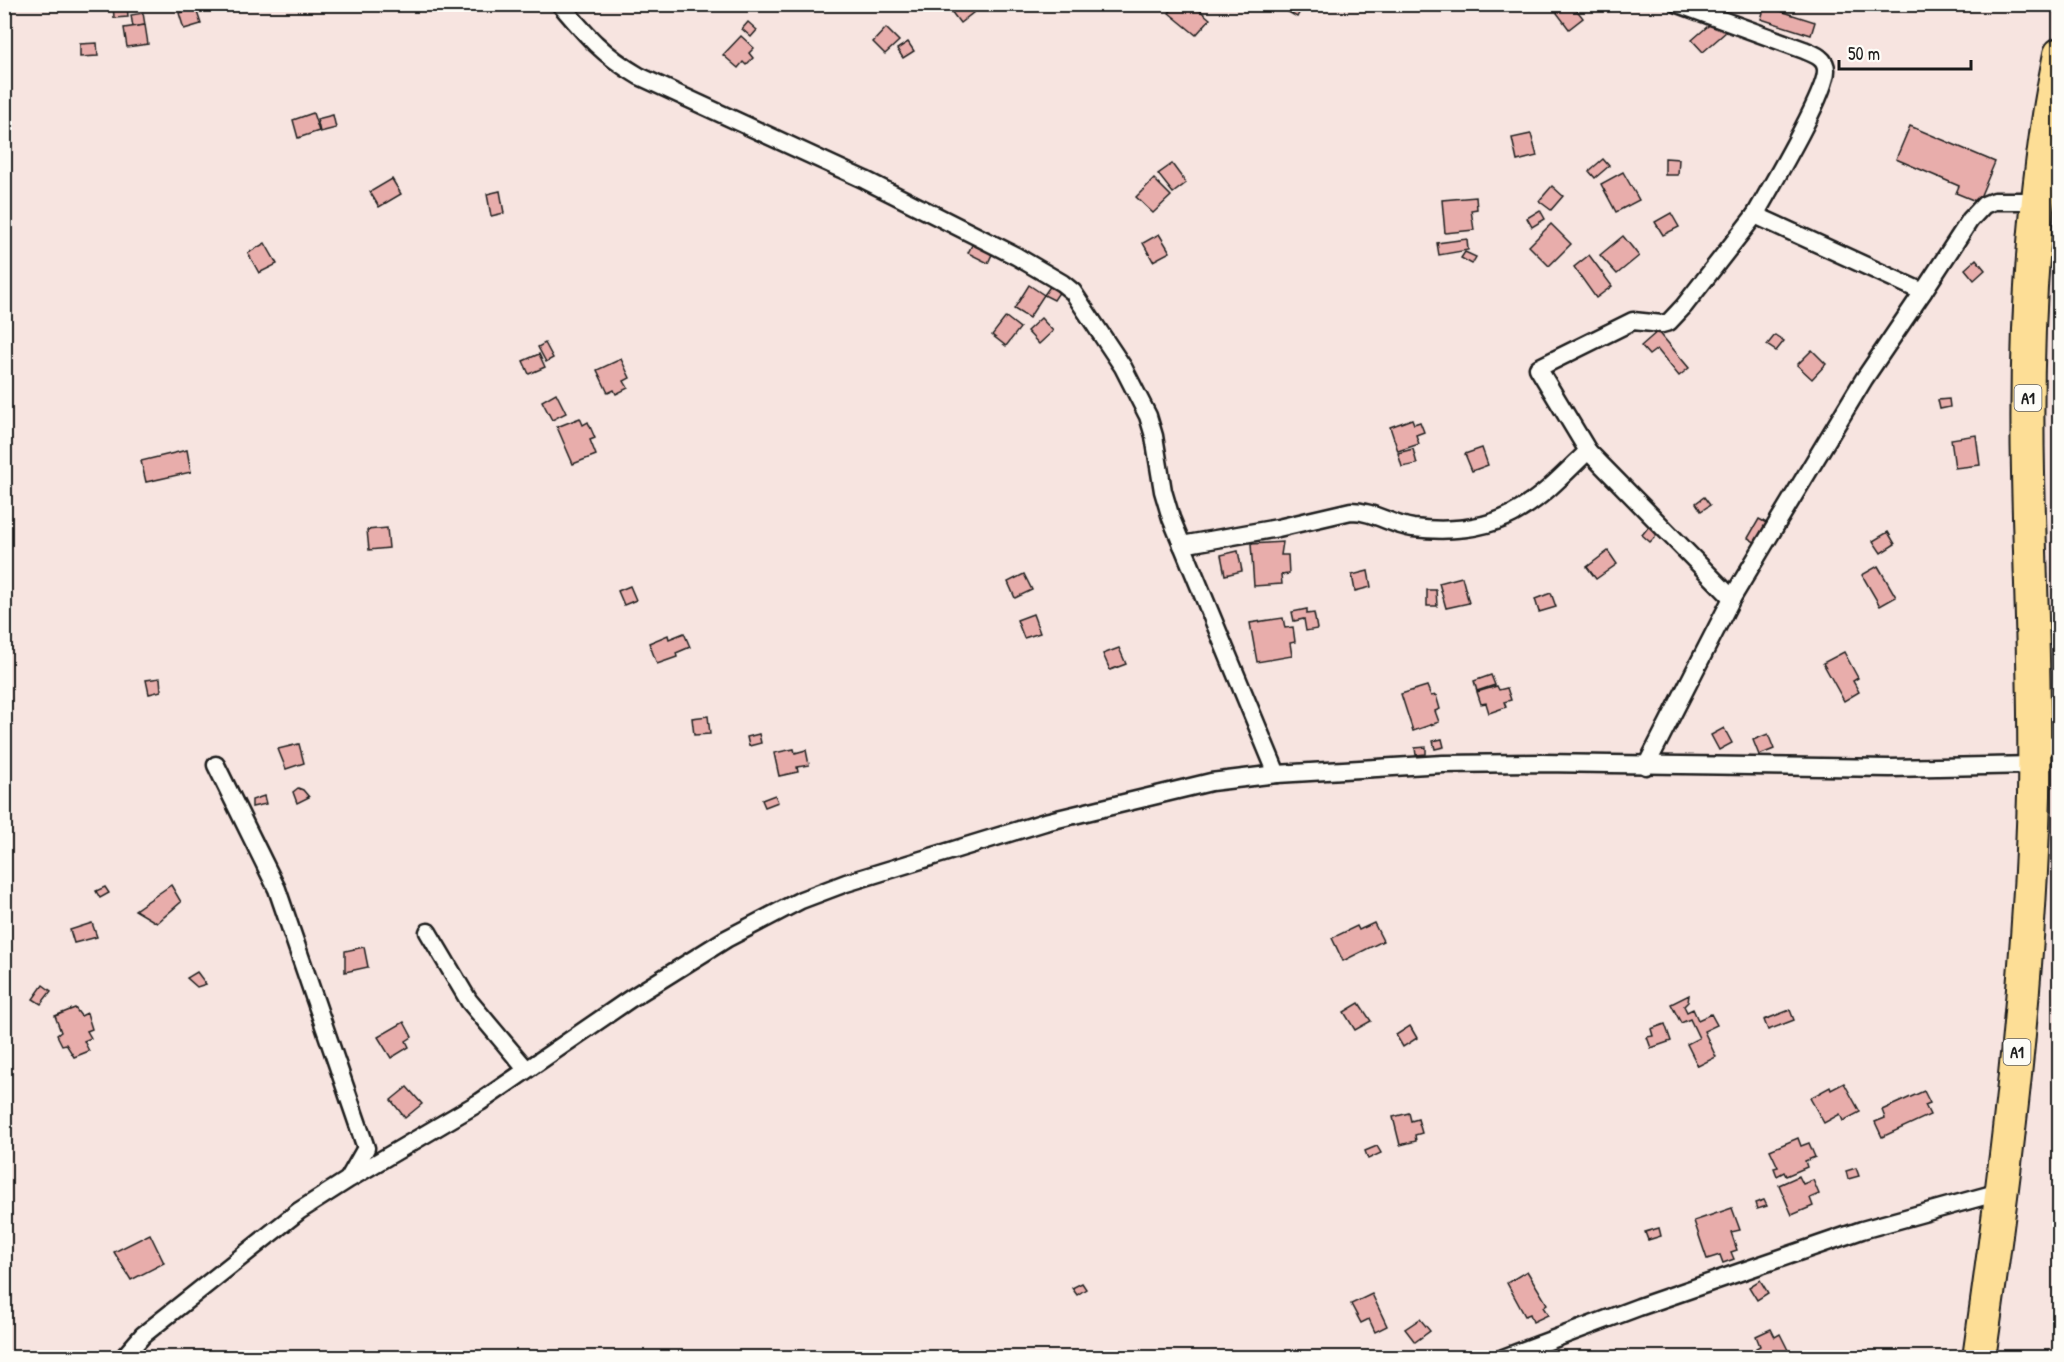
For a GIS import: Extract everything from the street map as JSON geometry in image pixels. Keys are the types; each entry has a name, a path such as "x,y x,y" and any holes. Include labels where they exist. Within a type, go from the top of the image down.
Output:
{"highway":[{"name":"A1","path":"1978,1358 2013,1107 2042,752 2028,468 2029,302 2044,137 2060,54"}],"street":[{"path":"560,4 599,49 639,76 866,180 1017,256 1073,292 1123,367 1148,416 1154,436 1163,491 1182,545 1276,774"},
{"path":"1678,4 1817,55 1824,62 1827,71 1823,85 1808,118 1755,215 1669,322 1662,324 1633,321 1538,368 1588,451 1731,598"},
{"path":"1646,766 1731,598 1864,379 1970,220 1984,205 2006,200 2037,201"},
{"path":"1755,215 1923,292"},
{"path":"1182,545 1278,528 1351,511 1372,514 1410,528 1438,530 1481,526 1520,510 1538,497 1588,451"},
{"path":"123,1358 143,1335 299,1211 470,1107 630,999 726,939 768,917 819,893 896,867 1045,822 1211,782 1276,774 1443,764 1541,763 1890,768 2042,752"},
{"path":"216,765 277,889 366,1148 349,1179"},
{"path":"428,932 469,1001 526,1069"},
{"path":"1503,1358 1639,1307 1862,1230 2003,1191"}],"building":[{"path":"113,4 127,4 128,17 114,18"},
{"path":"959,4 968,4 974,12 960,23 951,11"},
{"path":"1176,4 1192,4 1210,19 1196,35 1169,13"},
{"path":"1274,4 1304,4 1297,17"},
{"path":"1568,4 1572,4 1583,18 1569,29 1557,13"},
{"path":"1765,6 1815,22 1811,35 1761,19"},
{"path":"196,9 201,24 184,29 179,13"},
{"path":"143,13 145,25 133,27 131,15"},
{"path":"1715,20 1726,32 1703,52 1692,40"},
{"path":"748,22 757,30 751,37 742,29"},
{"path":"145,25 148,44 127,47 124,28"},
{"path":"886,28 899,41 885,54 873,42"},
{"path":"741,36 754,48 749,53 753,58 746,65 743,62 738,68 723,55"},
{"path":"908,42 914,51 903,58 897,49"},
{"path":"97,43 98,56 80,57 80,44"},
{"path":"313,113 319,131 298,138 293,120"},
{"path":"333,115 336,128 320,132 317,119"},
{"path":"1910,126 1995,162 1978,202 1956,193 1959,186 1896,159"},
{"path":"1531,134 1537,156 1517,161 1512,138"},
{"path":"1665,158 1679,159 1678,175 1665,175"},
{"path":"1603,159 1609,166 1595,178 1589,171"},
{"path":"1172,164 1186,183 1173,193 1158,174"},
{"path":"1623,172 1639,200 1616,212 1601,184"},
{"path":"392,179 401,194 379,207 370,192"},
{"path":"1154,179 1171,196 1153,213 1136,197"},
{"path":"1552,186 1563,196 1551,210 1539,201"},
{"path":"500,191 504,213 491,216 487,194"},
{"path":"1476,197 1477,209 1471,210 1474,230 1445,233 1442,200"},
{"path":"1540,210 1545,219 1532,227 1527,218"},
{"path":"1671,213 1679,227 1663,235 1655,222"},
{"path":"1551,224 1571,244 1549,266 1529,246"},
{"path":"1159,234 1170,252 1153,261 1143,243"},
{"path":"1623,236 1639,256 1617,274 1600,255"},
{"path":"1467,239 1468,250 1439,255 1437,243"},
{"path":"974,241 994,250 988,263 968,253"},
{"path":"265,243 277,264 259,273 248,253"},
{"path":"1465,252 1476,257 1472,264 1461,258"},
{"path":"1589,255 1612,286 1596,298 1574,267"},
{"path":"1976,259 1985,270 1974,280 1965,269"},
{"path":"1029,285 1044,295 1029,318 1014,309"},
{"path":"1051,285 1060,291 1054,300 1044,295"},
{"path":"1006,317 1020,328 1006,346 992,335"},
{"path":"1041,318 1053,331 1039,344 1027,331"},
{"path":"1658,331 1689,368 1679,376 1657,349 1649,355 1641,346"},
{"path":"1775,335 1784,341 1776,351 1767,345"},
{"path":"545,343 553,358 546,362 538,347"},
{"path":"1812,350 1826,364 1812,379 1797,365"},
{"path":"539,354 545,367 529,374 523,361"},
{"path":"621,359 630,378 624,381 628,388 616,394 614,390 608,393 597,370"},
{"path":"556,393 566,413 552,420 542,401"},
{"path":"1949,399 1950,407 1940,409 1938,400"},
{"path":"580,418 583,425 588,422 595,438 590,440 596,455 573,464 557,427"},
{"path":"1412,419 1414,424 1420,422 1424,432 1416,435 1419,444 1398,451 1390,427"},
{"path":"1976,435 1980,465 1955,468 1951,439"},
{"path":"1482,448 1488,465 1472,471 1465,454"},
{"path":"1413,449 1417,464 1402,467 1398,453"},
{"path":"187,450 191,472 146,482 141,461"},
{"path":"1704,497 1710,505 1701,511 1696,503"},
{"path":"1759,519 1772,526 1761,546 1748,538"},
{"path":"1650,525 1659,533 1650,542 1642,535"},
{"path":"387,528 389,548 369,550 367,530"},
{"path":"1888,532 1895,544 1881,553 1873,541"},
{"path":"1283,542 1281,555 1288,555 1289,574 1281,575 1282,584 1254,586 1251,544"},
{"path":"1238,551 1242,571 1225,575 1221,555"},
{"path":"1608,551 1617,564 1596,579 1587,567"},
{"path":"1878,566 1896,597 1880,606 1862,575"},
{"path":"1368,571 1371,587 1355,591 1352,575"},
{"path":"1024,574 1032,590 1015,598 1008,582"},
{"path":"1462,577 1469,603 1446,608 1439,583"},
{"path":"630,586 636,600 624,605 618,591"},
{"path":"1427,590 1436,590 1437,606 1427,606"},
{"path":"1551,593 1556,607 1539,612 1535,599"},
{"path":"1307,609 1307,614 1314,613 1317,629 1306,631 1304,619 1294,621 1292,612"},
{"path":"1033,614 1040,633 1024,638 1017,620"},
{"path":"1283,618 1285,628 1293,627 1295,642 1290,643 1292,656 1257,662 1250,623"},
{"path":"684,633 690,647 676,653 677,657 657,664 649,643 668,635 669,639"},
{"path":"1119,648 1126,664 1110,670 1103,654"},
{"path":"1844,652 1858,678 1853,681 1859,692 1844,701 1823,663"},
{"path":"1491,675 1495,685 1477,691 1474,681"},
{"path":"160,678 161,691 149,694 146,680"},
{"path":"1427,686 1431,696 1436,695 1440,709 1435,711 1439,722 1413,731 1401,694"},
{"path":"1497,686 1499,690 1507,688 1511,700 1504,702 1506,707 1489,713 1486,703 1481,704 1477,692"},
{"path":"708,716 710,734 694,735 692,718"},
{"path":"1724,728 1732,743 1719,750 1711,735"},
{"path":"759,734 761,743 749,746 747,737"},
{"path":"1768,734 1774,749 1759,755 1753,740"},
{"path":"1442,739 1444,747 1435,749 1433,741"},
{"path":"299,744 304,763 286,769 278,749"},
{"path":"1426,747 1426,754 1416,755 1415,748"},
{"path":"794,749 795,753 806,750 809,765 797,767 798,772 779,776 774,753"},
{"path":"298,788 309,797 297,803 293,792"},
{"path":"775,795 778,802 765,807 762,800"},
{"path":"264,796 266,804 252,807 252,800"},
{"path":"171,885 181,902 157,923 135,910"},
{"path":"105,887 109,893 100,898 96,891"},
{"path":"92,923 97,937 74,943 70,930"},
{"path":"1374,923 1383,941 1343,961 1332,938 1357,926 1359,930"},
{"path":"364,947 368,967 345,972 345,951"},
{"path":"197,972 206,984 197,987 187,978"},
{"path":"43,985 51,991 41,1004 33,999"},
{"path":"1689,995 1688,1002 1684,1006 1687,1012 1693,1009 1698,1020 1711,1014 1717,1025 1704,1031 1716,1057 1698,1066 1687,1044 1699,1038 1690,1019 1681,1023 1671,1004"},
{"path":"1359,1003 1371,1021 1355,1030 1344,1012"},
{"path":"75,1008 81,1016 87,1013 92,1029 87,1031 91,1038 84,1041 89,1051 74,1057 66,1044 62,1045 57,1035 61,1032 55,1016"},
{"path":"1790,1010 1794,1020 1768,1030 1764,1020"},
{"path":"404,1022 412,1037 406,1041 409,1047 391,1058 378,1037"},
{"path":"1665,1024 1671,1041 1651,1048 1647,1037 1653,1036 1651,1029"},
{"path":"1410,1026 1417,1038 1403,1047 1396,1035"},
{"path":"1844,1083 1860,1112 1843,1121 1840,1114 1824,1123 1810,1098 1830,1087 1831,1090"},
{"path":"407,1087 422,1104 405,1118 391,1100"},
{"path":"1924,1091 1930,1103 1925,1105 1930,1115 1882,1137 1875,1122 1885,1118 1882,1110"},
{"path":"1409,1113 1411,1121 1418,1119 1422,1133 1415,1135 1416,1141 1400,1145 1393,1117"},
{"path":"1798,1138 1801,1146 1809,1143 1815,1157 1805,1161 1807,1167 1786,1176 1784,1172 1777,1176 1774,1168 1778,1167 1770,1150"},
{"path":"1377,1146 1381,1153 1368,1159 1365,1151"},
{"path":"1856,1168 1859,1176 1848,1179 1846,1171"},
{"path":"1799,1176 1803,1184 1813,1180 1819,1194 1810,1198 1813,1206 1792,1215 1779,1185"},
{"path":"1764,1200 1767,1206 1757,1209 1755,1203"},
{"path":"1732,1208 1740,1230 1731,1232 1737,1250 1731,1252 1734,1259 1723,1263 1720,1255 1707,1259 1694,1221"},
{"path":"1659,1228 1661,1236 1648,1240 1645,1232"},
{"path":"150,1234 164,1263 131,1280 114,1252"},
{"path":"1527,1271 1547,1304 1543,1307 1548,1315 1533,1322 1530,1314 1525,1316 1507,1283"},
{"path":"1760,1280 1768,1293 1757,1300 1749,1287"},
{"path":"1082,1283 1086,1289 1077,1295 1072,1288"},
{"path":"1372,1294 1387,1326 1375,1332 1369,1319 1361,1323 1351,1304"},
{"path":"1420,1319 1430,1331 1415,1342 1405,1329"},
{"path":"1771,1329 1775,1337 1780,1334 1792,1358 1760,1358 1756,1348 1760,1346 1756,1336"}]}
